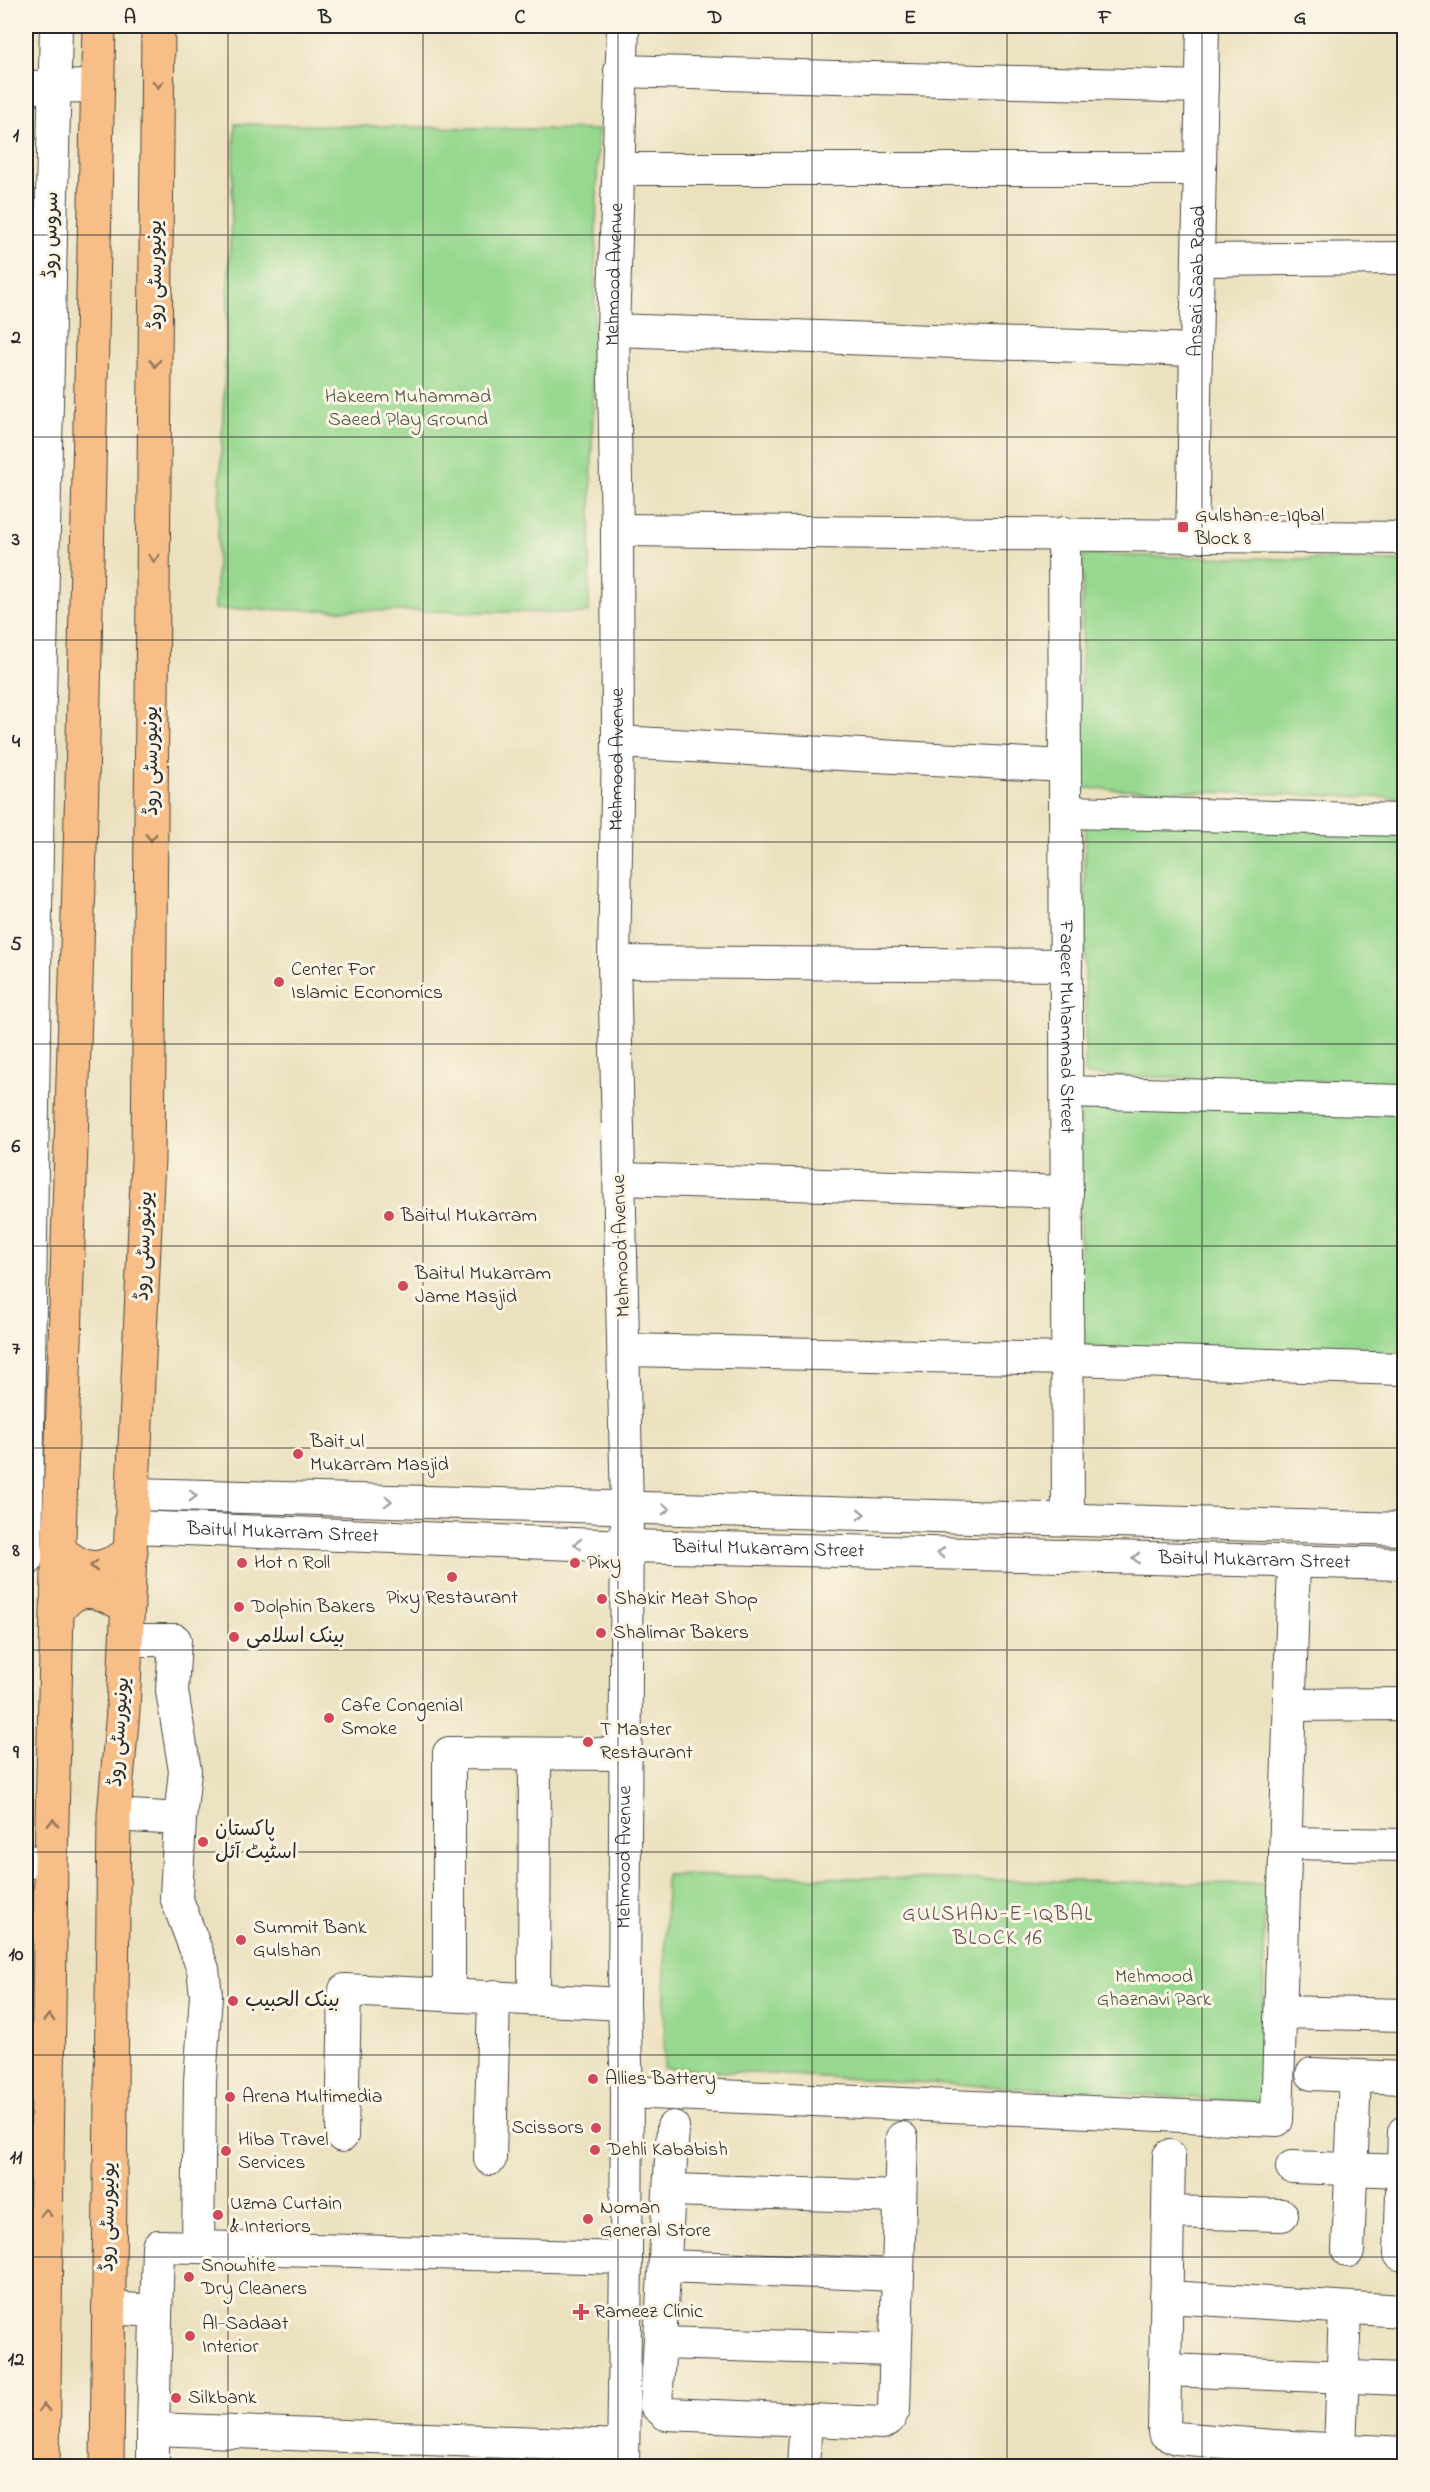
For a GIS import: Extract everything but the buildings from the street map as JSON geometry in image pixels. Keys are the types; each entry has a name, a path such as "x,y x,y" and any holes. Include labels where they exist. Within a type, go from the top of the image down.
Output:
{"main road":[{"path":"43,2466 38,1861 58,1610 82,784 99,26"},
{"name":"یونیورسٹی روڈ","path":"107,2466 114,1815 123,1710 132,1539 148,1159 158,26"},
{"path":"58,1560 92,1568 111,1565 132,1539"},
{"path":"58,1610 73,1595 90,1592 107,1595 127,1624"}],"street":[{"name":"سروس روڈ","path":"26,1561 40,87 56,26"},
{"name":"Mehmood Avenue","path":"623,26 613,330 618,742 614,962 627,1508 624,2004 627,2092 623,2456"},
{"name":"Ansari Saab Road","path":"1192,537 1203,26"},
{"path":"620,71 1202,87"},
{"path":"40,87 98,86"},
{"path":"619,169 1200,170"},
{"path":"1198,260 1404,258"},
{"path":"613,330 1195,350"},
{"path":"617,530 1404,538"},
{"name":"Faqeer Muhammad Street","path":"1064,533 1068,1519"},
{"path":"618,742 1065,766"},
{"path":"32,780 82,784"},
{"path":"1065,812 1404,820"},
{"path":"614,962 1066,965"},
{"path":"1067,1092 1404,1101"},
{"path":"620,1179 1067,1192"},
{"path":"625,1350 1069,1359 1404,1369"},
{"name":"Baitul Mukarram Street","path":"134,1494 1404,1529"},
{"name":"Baitul Mukarram Street","path":"132,1539 627,1546 1404,1564"},
{"path":"26,1571 58,1560"},
{"path":"627,2092 1278,2120 1294,1562"},
{"path":"127,1624 175,1640 172,1691 184,1771 176,1897 203,1969 206,1995 200,2080 198,2247"},
{"path":"1290,1705 1404,1704"},
{"path":"449,1995 449,1753 627,1754"},
{"path":"534,1999 535,1755"},
{"path":"114,1815 180,1819"},
{"path":"1286,1843 1404,1845"},
{"path":"342,2136 345,1990 624,2004"},
{"path":"490,2159 494,1996"},
{"path":"1281,2012 1404,2015"},
{"path":"1312,2074 1404,2078"},
{"path":"1348,2252 1355,2076"},
{"path":"673,2127 656,2405 666,2414 883,2423 889,2419 894,2409 902,2138"},
{"path":"1400,2254 1404,2132"},
{"path":"1169,2156 1164,2432 1176,2438 1273,2456 1404,2453"},
{"path":"1292,2168 1404,2171"},
{"path":"670,2190 900,2197"},
{"path":"1168,2212 1282,2215"},
{"path":"153,2466 158,2246 626,2258"},
{"path":"665,2266 898,2275"},
{"path":"1166,2297 1404,2311"},
{"path":"108,2308 156,2311"},
{"path":"1345,2309 1343,2377 1348,2456"},
{"path":"660,2343 895,2350"},
{"path":"1165,2370 1404,2379"},
{"path":"803,2466 806,2420"},
{"path":"153,2430 623,2456"}],"green space":[{"name":"Hakeem Muhammad Saeed Play Ground","path":"235,124 598,130 589,613 215,609"},
{"path":"1083,555 1404,561 1404,798 1080,788"},
{"path":"1085,818 1404,830 1404,1084 1085,1075"},
{"path":"1080,1103 1404,1112 1404,1356 1080,1347"},
{"name":"Mehmood Ghaznavi Park","path":"666,1875 1265,1884 1262,2102 664,2068"}],"place":[{"name":"Gulshan-e-Iqbal Block 8","path":"1183,527"},
{"name":"Center For Islamic Economics","path":"279,982"},
{"name":"Baitul Mukarram","path":"389,1216"},
{"name":"Baitul Mukarram Jame Masjid","path":"403,1286"},
{"name":"Bait ul Mukarram Masjid","path":"298,1454"},
{"name":"Hot n Roll","path":"242,1563"},
{"name":"Pixy","path":"575,1563"},
{"name":"Pixy Restaurant","path":"452,1577"},
{"name":"Shakir Meat Shop","path":"602,1599"},
{"name":"Dolphin Bakers","path":"239,1607"},
{"name":"Shalimar Bakers","path":"601,1633"},
{"name":"بینک اسلامی","path":"234,1637"},
{"name":"Cafe Congenial Smoke","path":"329,1718"},
{"name":"T Master Restaurant","path":"588,1742"},
{"name":"پاکستان اسٹیٹ آئل","path":"203,1842"},
{"name":"Summit Bank Gulshan","path":"241,1940"},
{"name":"بينک الحبيب","path":"233,2001"},
{"name":"Allies Battery","path":"593,2079"},
{"name":"Arena Multimedia","path":"230,2097"},
{"name":"Scissors","path":"596,2128"},
{"name":"Dehli Kababish","path":"595,2150"},
{"name":"Hiba Travel Services","path":"226,2151"},
{"name":"Uzma Curtain & Interiors","path":"218,2215"},
{"name":"Noman General Store","path":"588,2219"},
{"name":"Snowhite Dry Cleaners","path":"189,2277"},
{"name":"Rameez Clinic","path":"581,2312"},
{"name":"Al-Sadaat Interior","path":"190,2336"},
{"name":"Silkbank","path":"176,2398"}],"district":[{"name":"GULSHAN-E-IQBAL BLOCK 16","path":"998,1927"}]}
